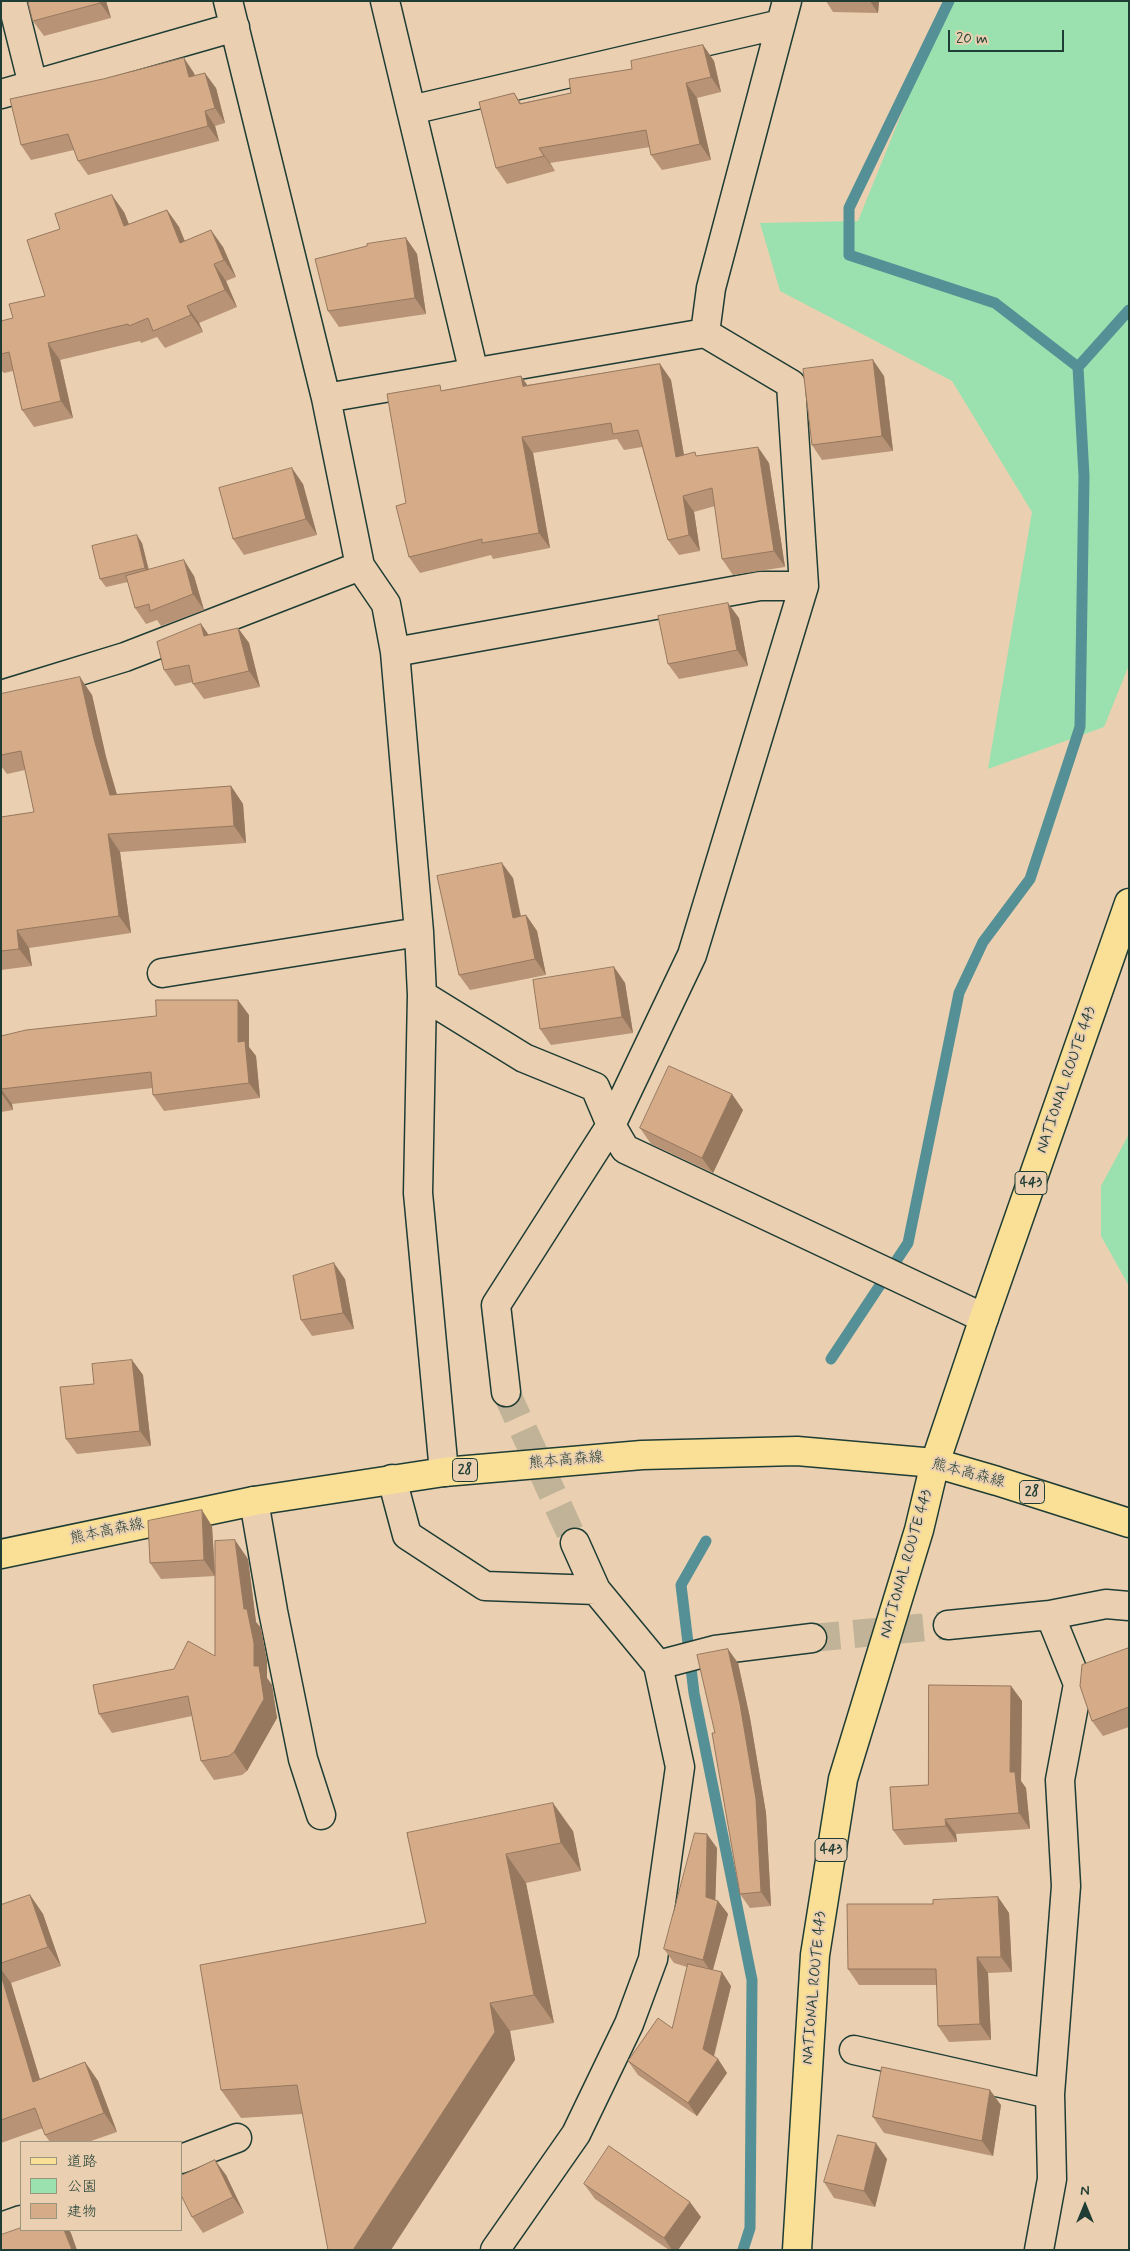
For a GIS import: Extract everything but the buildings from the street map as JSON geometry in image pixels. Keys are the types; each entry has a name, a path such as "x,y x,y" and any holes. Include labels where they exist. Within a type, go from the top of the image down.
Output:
{"main road":[{"name":"NATIONAL ROUTE 443","path":"797,2250 815,1955 842,1778 919,1530 935,1463 1129,903"},
{"name":"熊本高森線","path":"1,1554 254,1501 444,1472 642,1455 798,1450 935,1463 1129,1523"}],"street":[{"path":"12,1 33,85"},
{"path":"385,1 474,373"},
{"path":"411,110 784,13 711,288 705,334"},
{"path":"1,94 33,85 232,14 326,398 360,566 386,604 395,652 419,932 422,995 418,1193 444,1472"},
{"path":"326,398 705,334 791,384 804,586 692,955 611,1125 496,1305 506,1392"},
{"path":"1,695 126,657 360,566"},
{"path":"395,652 760,586 804,586"},
{"path":"162,973 419,932"},
{"path":"422,995 524,1058 595,1087 611,1125 625,1149 984,1318"},
{"path":"392,1479 407,1536 485,1586 596,1590"},
{"path":"254,1501 273,1611 303,1759 321,1814"},
{"path":"495,2250 576,2134 629,2024 654,1959 680,1767 665,1663 596,1590 575,1542"},
{"path":"948,1625 1050,1615 1106,1604 1129,1606"},
{"path":"1039,2250 1052,2178 1050,2094 1066,1886 1060,1780 1078,1684 1050,1615"},
{"path":"665,1663 715,1650 812,1638"},
{"path":"854,2050 1050,2094"},
{"path":"182,2159 237,2138"},
{"path":"1,2227 20,2220"}],"green space":[{"path":"947,1 1129,1 1129,665 1104,727 988,769 1032,512 952,381 780,291 760,223 858,221"},
{"path":"1129,1134 1129,1286 1101,1236 1101,1186"}],"waterway":[{"path":"949,1 849,208 849,255 995,303 1078,367"},
{"path":"831,1359 908,1243 959,993 983,942 1030,879 1080,727 1084,476 1078,367 1129,310"},
{"path":"706,1541 681,1585 694,1693 752,1980 750,2228 743,2250"}],"tunnel":[{"path":"506,1392 575,1543"},
{"path":"812,1638 948,1625"}]}
